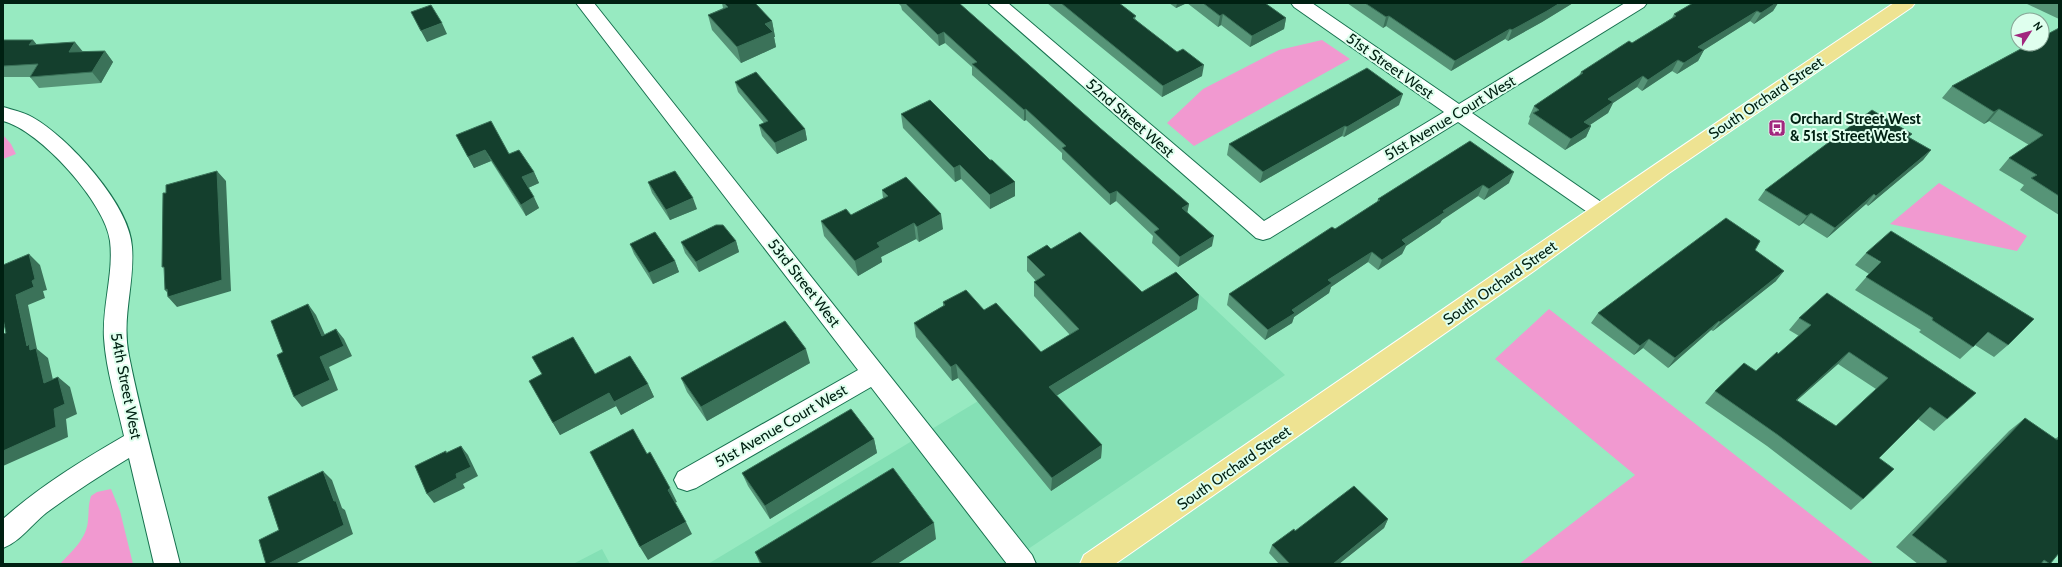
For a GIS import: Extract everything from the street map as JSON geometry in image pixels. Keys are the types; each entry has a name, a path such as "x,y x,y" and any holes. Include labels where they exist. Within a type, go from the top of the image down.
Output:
{"main road":[{"name":"South Orchard Street","path":"1093,564 1526,265 1600,211 1906,3"}],"street":[{"name":"53rd Street West","path":"585,3 1023,564"},
{"name":"52nd Street West","path":"997,3 1263,232"},
{"name":"51st Street West","path":"1300,3 1600,211"},
{"name":"51st Avenue Court West","path":"1263,232 1638,3"},
{"name":"54th Street West","path":"3,114 24,121 49,139 93,187 116,220 121,240 122,258 114,330 117,355 167,564"},
{"name":"51st Avenue Court West","path":"687,480 874,373"},
{"path":"3,536 36,506 78,476 137,441"}],"shaded area":[{"path":"1322,40 1350,59 1194,146 1167,123 1203,89 1279,50"},
{"path":"3,135 11,144 16,154 3,159"},
{"path":"1939,183 2027,236 2017,251 1890,224"},
{"path":"1182,278 1285,375 1006,564 708,564"},
{"path":"1549,309 1874,564 1519,564 1635,475 1495,359"},
{"path":"111,489 120,511 133,564 60,564 78,545 85,533 91,496 97,492"},
{"path":"602,549 610,564 573,564"}],"building":[{"path":"724,3 755,3 772,21 765,24 773,32 737,47 708,15 728,7"},
{"path":"905,3 959,3 1100,128 1189,204 1182,208 1214,236 1180,257 1154,232 1159,229 1117,191 1110,194 1062,148 1066,146 1026,109 1024,110 972,64 977,62 944,32 938,35"},
{"path":"1061,3 1119,3 1136,16 1133,18 1177,52 1183,49 1204,65 1163,86"},
{"path":"1203,3 1265,3 1286,18 1252,36 1223,14 1220,16"},
{"path":"1365,3 1560,3 1512,30 1510,29 1455,61 1389,16 1386,17"},
{"path":"1693,3 1776,3 1761,13 1757,11 1698,47 1704,50 1684,63 1678,60 1648,80 1643,76 1608,99 1613,102 1584,122 1591,126 1571,139 1533,113 1539,110 1534,106 1583,73 1581,72 1629,41 1632,43 1676,16 1674,14"},
{"path":"431,5 442,23 421,31 411,12"},
{"path":"2059,28 2059,196 2031,178 2037,175 2009,158 2043,135 1999,109 1994,112 1952,86 2015,52 2050,52 2050,33"},
{"path":"3,40 33,40 29,45 75,42 69,52 105,51 92,72 30,77 38,64 3,66"},
{"path":"1367,68 1403,94 1347,127 1345,126 1263,172 1229,144"},
{"path":"756,72 805,129 775,143 759,125 768,121 735,82"},
{"path":"930,100 990,160 992,160 1015,182 990,195 960,165 954,168 901,114"},
{"path":"1872,110 1912,134 1908,137 1931,150 1876,196 1874,194 1835,228 1811,213 1807,216 1765,190"},
{"path":"491,121 509,154 519,150 534,172 522,177 534,197 521,205 485,150 468,157 456,135"},
{"path":"1470,141 1514,172 1489,189 1483,185 1443,211 1445,212 1402,240 1406,244 1382,260 1372,252 1328,280 1332,283 1292,310 1295,313 1268,330 1229,294 1332,227 1335,229 1380,200 1378,199"},
{"path":"217,171 222,280 168,297 167,289 165,290 164,267 162,267 163,193 166,193 166,185"},
{"path":"675,171 693,198 666,210 648,182"},
{"path":"906,177 941,214 917,227 914,223 877,243 880,247 855,261 821,221 846,209 851,215 888,196 882,190"},
{"path":"1726,218 1760,241 1755,250 1784,271 1720,322 1719,321 1675,358 1649,339 1640,346 1598,313"},
{"path":"716,225 723,225 736,241 696,262 681,242"},
{"path":"1891,231 2034,319 2008,345 1988,332 1973,347 1932,320 1933,318 1866,277 1881,262 1866,253"},
{"path":"655,232 675,261 649,273 630,244"},
{"path":"1080,232 1142,292 1176,272 1199,295 1049,387 1102,445 1052,478 956,364 951,367 914,323 945,305 943,302 966,290 984,310 996,303 1041,352 1079,329 1034,282 1045,275 1027,257 1047,245 1051,249"},
{"path":"29,254 35,279 32,281 34,287 16,295 27,346 29,344 30,350 36,348 44,383 58,377 65,404 54,409 56,427 3,451 3,334 6,333 3,319 3,265"},
{"path":"1827,293 1976,393 1947,419 1930,407 1879,458 1894,469 1863,499 1778,435 1715,391 1744,363 1756,371 1811,325 1799,318","holes":["1849,352 1888,378 1836,426 1796,400"]},
{"path":"308,304 322,336 336,329 344,346 320,357 330,380 294,397 277,355 283,352 271,321"},
{"path":"785,321 806,349 701,407 681,378"},
{"path":"573,337 595,374 630,356 648,384 614,402 609,393 553,423 529,381 542,374 532,357"},
{"path":"851,409 874,439 765,506 742,473"},
{"path":"2025,418 2057,440 2059,438 2059,553 2050,564 2044,560 2041,564 1945,564 1947,561 1912,535"},
{"path":"633,429 647,454 650,452 670,488 668,490 686,522 640,547 590,452"},
{"path":"461,446 471,467 456,474 457,478 427,494 415,466 446,451 446,453"},
{"path":"893,468 934,523 870,564 762,564 755,552"},
{"path":"323,471 334,501 336,501 344,525 266,564 259,540 279,530 268,497"},
{"path":"1354,486 1388,519 1333,564 1290,564 1272,545 1294,529 1295,531"}],"place":[{"name":"Orchard Street West & 51st Street West","path":"1777,128"}]}
